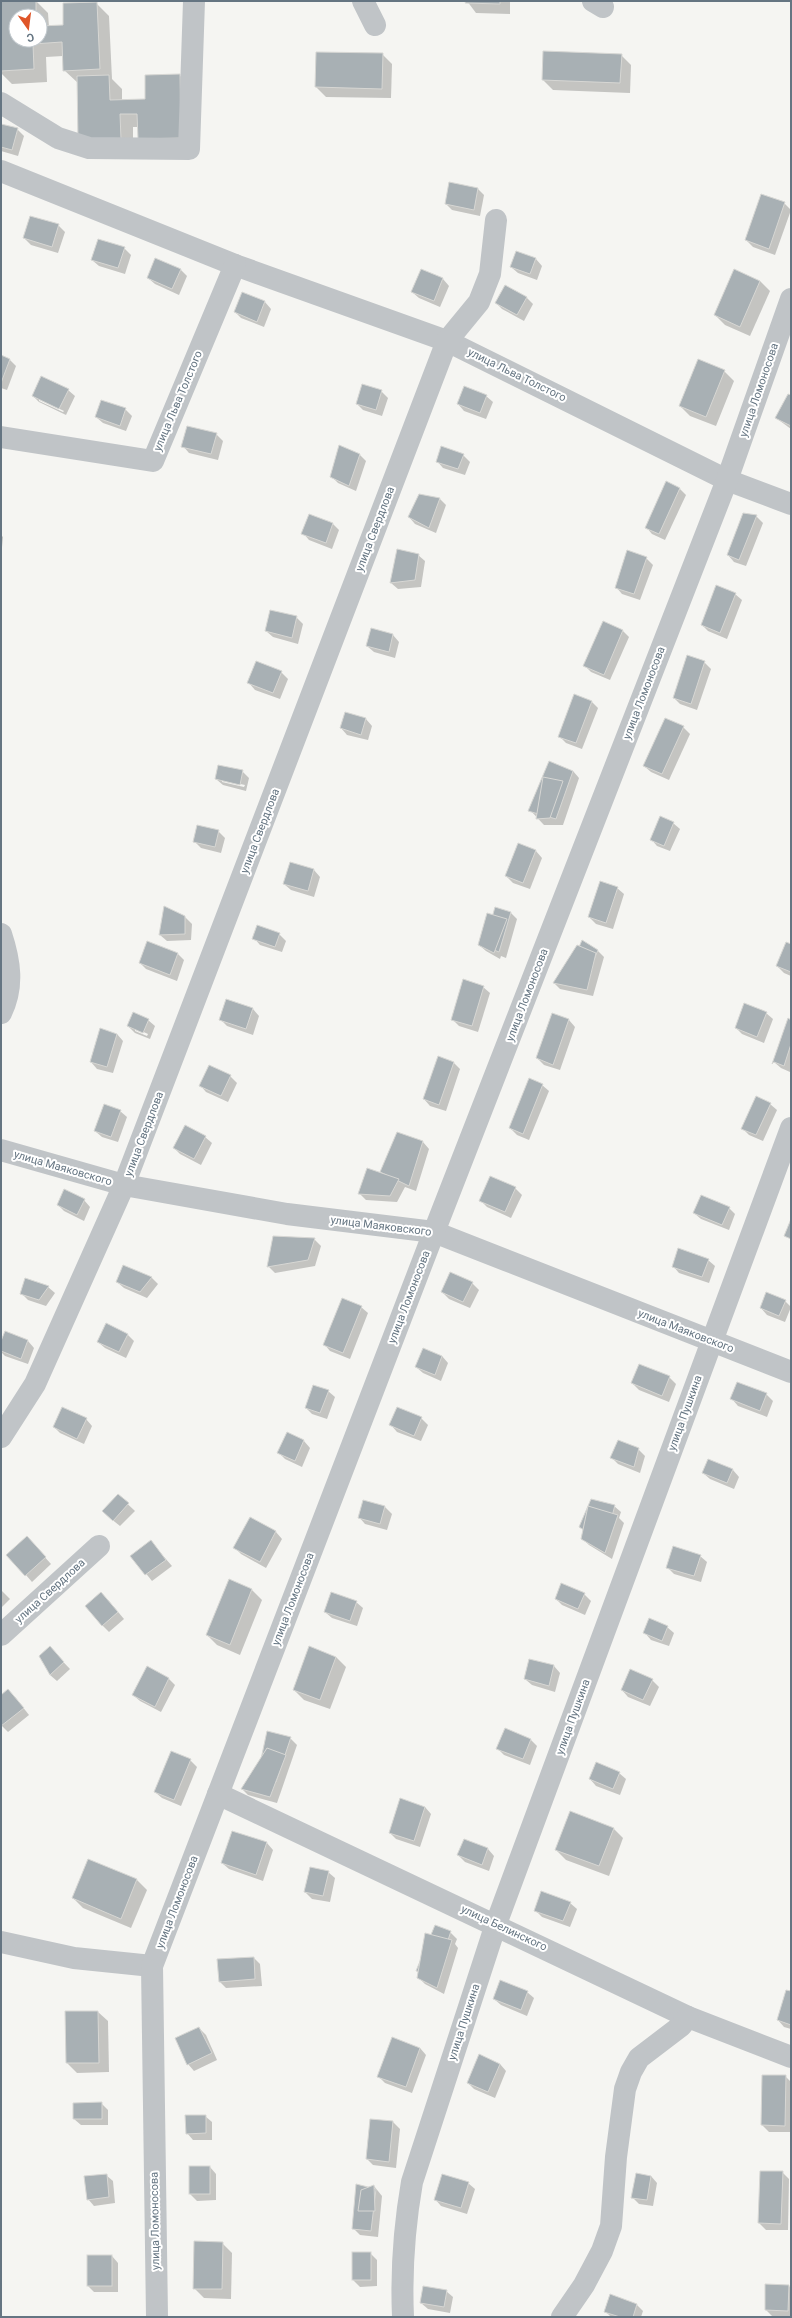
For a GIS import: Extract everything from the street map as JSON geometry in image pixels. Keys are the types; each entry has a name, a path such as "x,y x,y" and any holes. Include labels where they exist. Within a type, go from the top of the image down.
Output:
{"street":[{"path":"1,103 58,138 89,148 190,149 194,1"},
{"path":"363,1 374,25"},
{"name":"улица Льва Толстого","path":"1,171 235,265 448,341 727,480 791,504"},
{"name":"улица Свердлова","path":"1,1436 35,1384 124,1185 448,341 479,302 490,274 496,220"},
{"name":"улица Льва Толстого","path":"1,437 153,461 235,265"},
{"name":"улица Ломоносова","path":"157,2317 152,1966 434,1232 727,480 791,299"},
{"path":"1,934 10,971 10,986 1,1013"},
{"name":"улица Пушкина","path":"403,2317 402,2254 412,2182 496,1924 791,1128"},
{"name":"улица Маяковского","path":"1,1150 124,1185 288,1214 434,1232 791,1372"},
{"name":"улица Свердлова","path":"1,1635 99,1546"},
{"name":"улица Белинского","path":"218,1794 496,1924 688,2017 791,2057"},
{"path":"1,1942 74,1958 152,1966"},
{"path":"562,2317 584,2285 602,2251 611,2226 616,2157 626,2089 631,2072 639,2058 681,2026 688,2017"}],"building":[{"path":"1,1 36,1 36,8 8,8 8,48 33,48 34,69 1,71"},
{"path":"466,1 500,1 500,4 465,3"},
{"path":"97,2 100,69 63,71 62,42 48,43 48,26 63,25 63,3"},
{"path":"543,51 622,54 620,83 542,80"},
{"path":"316,52 383,53 382,89 315,87"},
{"path":"180,74 181,138 138,139 137,114 120,114 121,139 78,140 77,76 109,75 110,100 145,99 145,75"},
{"path":"1,124 18,128 12,150 1,147"},
{"path":"449,182 478,188 474,210 445,204"},
{"path":"761,194 785,202 769,249 745,240"},
{"path":"30,216 59,224 52,247 23,238"},
{"path":"98,239 125,247 118,268 91,260"},
{"path":"516,251 536,258 530,274 510,267"},
{"path":"155,258 181,269 172,289 147,278"},
{"path":"421,269 443,278 434,301 411,292"},
{"path":"734,269 760,281 740,327 714,315"},
{"path":"505,285 527,297 517,315 495,303"},
{"path":"242,292 265,301 257,322 234,312"},
{"path":"1,355 10,359 1,383"},
{"path":"698,359 725,370 706,417 679,406"},
{"path":"41,376 69,389 59,409 32,396"},
{"path":"362,384 382,390 376,410 356,404"},
{"path":"464,386 487,395 480,413 457,404"},
{"path":"788,394 791,395 791,426 775,418"},
{"path":"101,400 126,408 120,426 95,417"},
{"path":"187,426 217,433 211,454 181,447"},
{"path":"339,445 360,454 349,486 330,477"},
{"path":"441,446 464,454 458,469 436,462"},
{"path":"666,481 680,488 659,534 645,528"},
{"path":"419,494 440,498 429,528 408,517"},
{"path":"743,513 757,515 739,560 727,555"},
{"path":"309,514 333,523 326,543 301,534"},
{"path":"397,549 419,554 415,580 390,583"},
{"path":"627,550 647,557 634,594 615,588"},
{"path":"716,585 736,593 720,633 701,625"},
{"path":"270,610 297,616 292,638 265,631"},
{"path":"603,621 623,630 604,675 583,666"},
{"path":"371,628 393,634 389,652 366,646"},
{"path":"687,655 705,661 691,704 673,698"},
{"path":"256,661 282,671 273,693 247,683"},
{"path":"574,694 592,701 576,743 558,737"},
{"path":"345,712 366,718 361,735 340,728"},
{"path":"665,718 684,726 662,774 643,766"},
{"path":"549,761 573,771 556,819 528,811"},
{"path":"218,765 243,770 240,785 215,779"},
{"path":"543,777 563,781 550,818 536,819"},
{"path":"660,816 674,822 664,846 650,840"},
{"path":"197,825 219,830 215,847 193,842"},
{"path":"518,843 536,850 523,883 505,876"},
{"path":"290,862 314,869 308,891 283,884"},
{"path":"600,881 618,887 606,923 588,917"},
{"path":"164,906 185,916 185,934 159,935"},
{"path":"495,907 511,912 499,952 484,946"},
{"path":"487,913 507,919 494,953 478,945"},
{"path":"257,925 280,933 275,947 252,939"},
{"path":"582,940 598,950 583,986 567,976"},
{"path":"147,941 178,953 170,975 139,963"},
{"path":"786,942 791,944 791,972 776,966"},
{"path":"577,945 596,953 587,990 553,983"},
{"path":"463,979 484,986 472,1026 451,1020"},
{"path":"226,999 253,1008 246,1029 219,1020"},
{"path":"744,1003 767,1012 757,1037 735,1028"},
{"path":"133,1012 149,1019 143,1033 127,1026"},
{"path":"552,1013 569,1019 553,1065 536,1058"},
{"path":"788,1018 791,1020 791,1044 784,1066 774,1062 772,1064"},
{"path":"100,1028 117,1034 107,1067 90,1062"},
{"path":"438,1056 454,1062 439,1105 423,1099"},
{"path":"209,1065 231,1075 221,1096 199,1086"},
{"path":"529,1078 543,1084 523,1134 509,1128"},
{"path":"756,1096 771,1103 756,1135 741,1129"},
{"path":"104,1104 121,1110 111,1137 94,1131"},
{"path":"185,1125 206,1136 194,1159 173,1148"},
{"path":"397,1132 423,1141 409,1186 380,1172"},
{"path":"367,1168 399,1179 390,1196 358,1194"},
{"path":"490,1176 516,1187 505,1212 479,1201"},
{"path":"64,1189 85,1199 77,1215 57,1205"},
{"path":"701,1195 730,1207 722,1225 693,1213"},
{"path":"791,1219 791,1239 784,1236"},
{"path":"273,1236 315,1238 308,1260 267,1267"},
{"path":"678,1248 709,1259 702,1277 672,1267"},
{"path":"123,1265 152,1277 140,1292 116,1282"},
{"path":"450,1272 473,1282 463,1302 441,1292"},
{"path":"25,1278 49,1286 39,1300 20,1294"},
{"path":"766,1292 786,1300 779,1316 760,1308"},
{"path":"342,1298 362,1306 343,1353 323,1345"},
{"path":"106,1323 128,1334 119,1352 97,1342"},
{"path":"5,1331 28,1340 21,1359 1,1351 1,1341"},
{"path":"423,1348 442,1356 435,1375 415,1367"},
{"path":"639,1364 670,1376 662,1396 631,1383"},
{"path":"737,1382 767,1393 760,1411 730,1399"},
{"path":"313,1385 329,1390 320,1413 305,1408"},
{"path":"62,1407 87,1418 77,1439 53,1427"},
{"path":"397,1407 422,1417 414,1436 389,1425"},
{"path":"287,1432 304,1440 295,1461 277,1453"},
{"path":"618,1440 639,1448 634,1467 610,1458"},
{"path":"708,1459 733,1469 727,1483 702,1473"},
{"path":"118,1494 129,1503 113,1521 102,1511"},
{"path":"591,1499 615,1505 605,1543 579,1527"},
{"path":"363,1500 385,1506 380,1524 358,1518"},
{"path":"588,1506 618,1515 605,1553 581,1539"},
{"path":"250,1517 276,1531 260,1562 233,1548"},
{"path":"27,1536 46,1557 25,1576 6,1555"},
{"path":"151,1540 166,1560 145,1575 130,1556"},
{"path":"673,1546 701,1555 694,1576 666,1568"},
{"path":"229,1579 252,1589 230,1645 206,1635"},
{"path":"561,1583 585,1593 578,1609 555,1599"},
{"path":"101,1592 118,1612 102,1626 85,1606"},
{"path":"331,1592 357,1601 350,1621 324,1612"},
{"path":"649,1618 668,1626 662,1641 643,1633"},
{"path":"50,1646 64,1662 50,1675 39,1656"},
{"path":"309,1646 336,1657 320,1700 293,1690"},
{"path":"529,1659 554,1665 549,1686 524,1679"},
{"path":"147,1666 169,1678 155,1707 132,1695"},
{"path":"630,1669 653,1679 643,1700 621,1690"},
{"path":"8,1689 24,1708 1,1726 1,1695"},
{"path":"505,1728 531,1739 523,1759 496,1749"},
{"path":"267,1731 291,1737 276,1782 257,1778"},
{"path":"267,1748 286,1755 270,1797 241,1789"},
{"path":"171,1751 191,1759 174,1800 154,1792"},
{"path":"596,1762 620,1772 613,1789 589,1779"},
{"path":"400,1798 425,1807 414,1841 389,1833"},
{"path":"570,1811 614,1828 599,1866 555,1850"},
{"path":"232,1831 267,1842 256,1875 221,1863"},
{"path":"464,1839 488,1848 482,1865 457,1855"},
{"path":"88,1859 137,1879 121,1919 72,1898"},
{"path":"310,1867 329,1871 323,1896 304,1892"},
{"path":"541,1891 571,1902 563,1921 534,1911"},
{"path":"435,1925 451,1931 437,1974 416,1971"},
{"path":"425,1933 452,1940 437,1988 417,1978"},
{"path":"254,1957 255,1979 219,1982 217,1959"},
{"path":"500,1980 528,1991 521,2010 493,1999"},
{"path":"786,1990 791,1991 791,2025 777,2020"},
{"path":"65,2011 98,2011 99,2063 66,2063"},
{"path":"199,2027 212,2053 187,2065 175,2038"},
{"path":"392,2037 420,2048 406,2087 377,2077"},
{"path":"479,2054 500,2064 488,2092 467,2083"},
{"path":"762,2075 786,2075 785,2126 761,2125"},
{"path":"102,2102 102,2119 73,2119 73,2103"},
{"path":"185,2115 206,2115 206,2133 186,2134"},
{"path":"370,2119 393,2121 389,2162 366,2159"},
{"path":"189,2166 210,2166 210,2194 189,2194"},
{"path":"760,2171 783,2171 781,2224 758,2223"},
{"path":"636,2173 651,2176 647,2200 631,2198"},
{"path":"107,2174 109,2197 87,2200 84,2176"},
{"path":"442,2174 469,2182 461,2208 434,2200"},
{"path":"356,2184 376,2189 371,2231 352,2229"},
{"path":"374,2185 375,2211 358,2211 361,2190"},
{"path":"194,2241 223,2242 222,2289 193,2289"},
{"path":"352,2252 371,2252 371,2280 352,2280"},
{"path":"87,2255 112,2255 112,2286 87,2286"},
{"path":"765,2284 789,2285 788,2311 765,2310"},
{"path":"423,2286 447,2290 444,2307 420,2303"},
{"path":"610,2294 637,2304 633,2317 620,2317 604,2312"}]}
